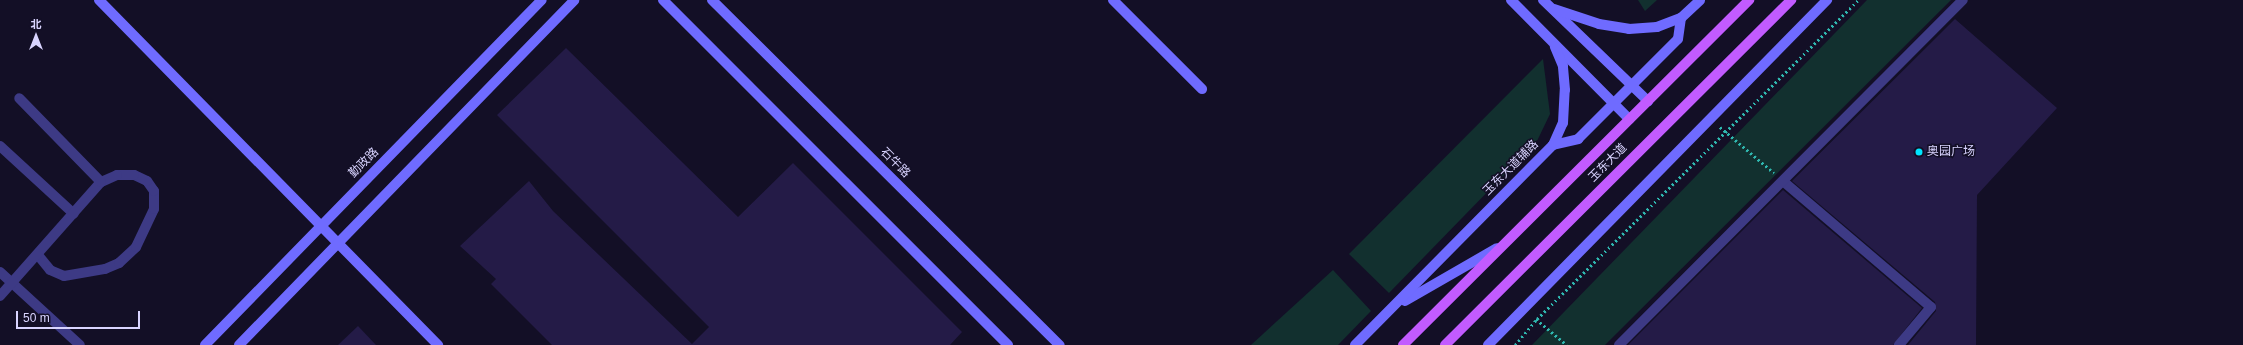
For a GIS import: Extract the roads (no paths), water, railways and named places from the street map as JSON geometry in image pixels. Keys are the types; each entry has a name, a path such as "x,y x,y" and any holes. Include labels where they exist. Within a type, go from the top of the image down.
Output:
{"main road":[{"name":"玉东大道","path":"1403,345 1749,0"},
{"name":"玉东大道","path":"1445,345 1791,0"}],"street":[{"path":"99,0 319,227 438,345"},
{"name":"勤政路","path":"205,345 542,0"},
{"path":"239,345 335,242 574,0"},
{"path":"663,0 1008,345"},
{"name":"石牛路","path":"712,0 1060,345"},
{"path":"1112,0 1202,89"},
{"path":"1511,0 1629,119"},
{"path":"1546,3 1599,24 1629,29 1657,27 1681,18 1700,0"},
{"path":"1488,345 1709,118 1827,0"},
{"path":"1620,345 1784,182 1963,0"},
{"path":"1546,3 1648,101"},
{"name":"玉东大道辅路","path":"1355,345 1553,145 1578,139 1678,39 1681,18"},
{"path":"1552,42 1563,66 1565,90 1563,123 1553,145"},
{"path":"19,98 101,182"},
{"path":"0,146 74,214"},
{"path":"0,296 13,284 38,255 74,214 101,182 117,175 134,175 147,181 154,191 154,209 136,247 119,263 105,269 64,276 50,270 38,255"},
{"path":"1784,182 1931,307 1899,345"},
{"path":"1358,345 1410,296 1504,244"},
{"path":"0,272 80,345"}],"place":[{"name":"奥园广场","path":"1919,152"}]}
